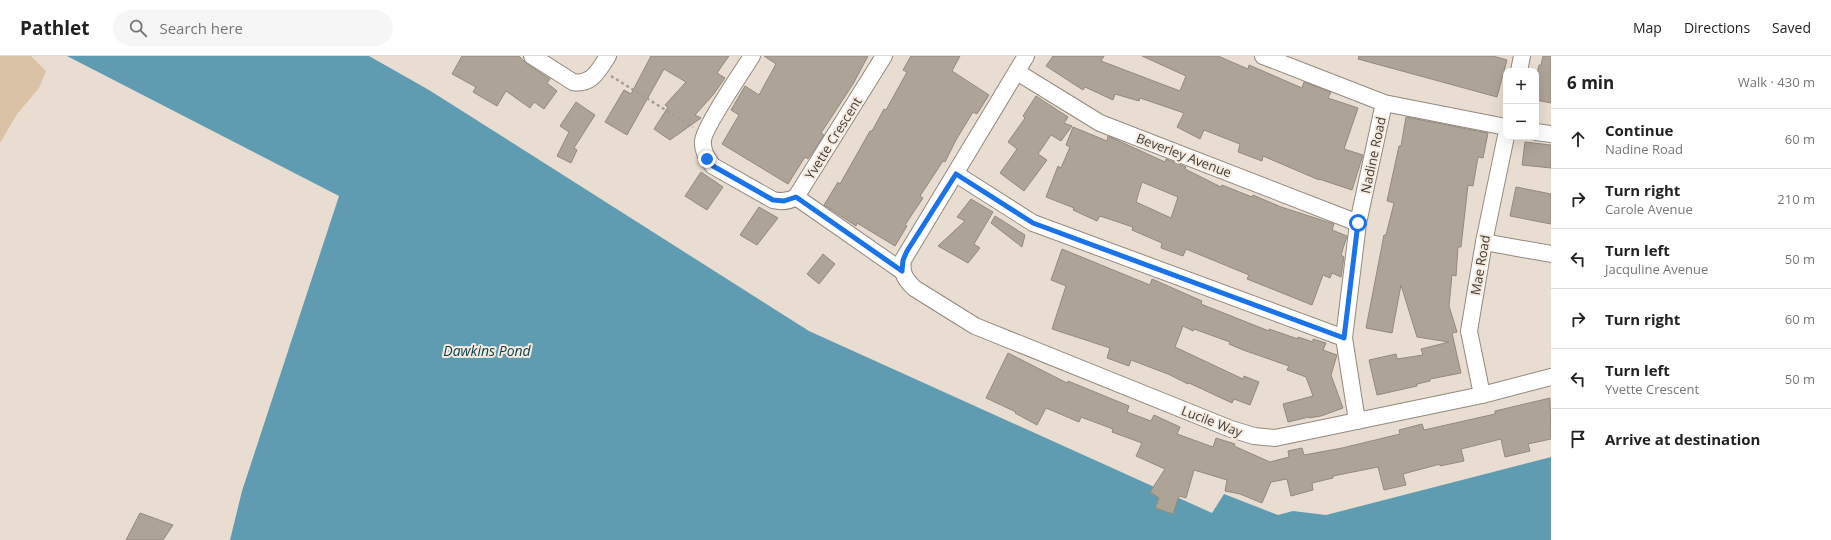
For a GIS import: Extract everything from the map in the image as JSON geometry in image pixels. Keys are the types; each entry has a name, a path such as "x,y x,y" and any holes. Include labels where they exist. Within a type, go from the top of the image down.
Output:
{"street":[{"path":"532,56 573,82 586,82 592,80 604,62"},
{"path":"752,56 704,133 704,150 707,159 713,166 773,200 784,201 796,197 902,271 903,260 907,251 956,174 1026,56"},
{"name":"Yvette Crescent","path":"796,197 884,56"},
{"path":"1263,56 1384,104 1503,126"},
{"path":"1520,68 1522,56"},
{"name":"Beverley Avenue","path":"1017,72 1100,123 1358,223"},
{"name":"Nadine Road","path":"1357,421 1344,338 1358,223 1384,104"},
{"path":"1539,132 1551,134"},
{"name":"Mae Road","path":"1482,395 1470,331 1484,242 1505,140"},
{"path":"956,174 1033,223 1344,338"},
{"path":"1484,242 1551,254"},
{"name":"Lucile Way","path":"902,271 906,280 914,288 975,326 1231,429 1254,436 1275,438 1482,395 1551,377"}],"path":[{"path":"604,62 704,133"}],"shaded area":[{"path":"0,56 31,56 46,71 39,88 17,114 0,143"}],"water":[{"name":"Dawkins Pond","path":"67,56 369,56 429,90 809,331 1212,513 1224,494 1278,515 1293,511 1326,515 1551,457 1551,540 230,540 242,491 339,196"}],"building":[{"path":"462,56 519,56 527,64 550,79 547,83 557,91 544,109 534,102 530,108 506,91 497,106 473,92 476,87 452,74"},
{"path":"651,56 729,56 717,73 725,78 713,95 695,115 701,118 670,140 654,129 668,107 665,105 686,82 664,69 627,135 605,122 624,90 631,94"},
{"path":"764,56 868,56 853,84 821,133 824,135 808,159 805,157 788,184 722,144 739,115 731,110 745,86 759,95 776,64"},
{"path":"911,56 960,56 952,71 989,95 977,114 973,112 945,162 943,161 920,196 923,198 905,225 907,226 895,246 857,223 856,226 824,205 838,182 840,184 884,109 886,110 907,72 903,70"},
{"path":"1053,56 1104,56 1101,61 1180,91 1186,76 1142,56 1218,56 1248,69 1249,65 1302,88 1304,82 1331,92 1328,98 1358,108 1344,149 1363,155 1352,190 1319,180 1263,156 1262,161 1238,152 1240,144 1204,130 1200,139 1177,127 1184,113 1140,98 1139,101 1115,94 1113,100 1085,87 1083,90 1046,66"},
{"path":"1359,56 1493,56 1507,60 1505,68 1503,68 1503,75 1497,97 1358,59"},
{"path":"1543,56 1551,56 1551,103 1539,101 1538,68 1539,65 1541,65"},
{"path":"1036,96 1068,117 1064,123 1072,126 1061,141 1051,135 1038,154 1047,160 1024,191 1000,173 1017,149 1008,142 1025,118 1023,116"},
{"path":"576,102 595,115 574,148 577,150 571,163 557,156 569,132 560,126"},
{"path":"1406,117 1488,133 1483,158 1478,157 1473,186 1468,185 1461,247 1458,247 1456,276 1452,275 1449,306 1457,332 1452,333 1461,373 1430,379 1430,381 1417,384 1417,386 1377,395 1369,360 1396,354 1397,359 1423,355 1421,349 1449,342 1417,337 1401,285 1392,333 1366,328 1384,235 1386,235 1394,203 1387,201 1399,146 1401,146"},
{"path":"1073,127 1107,141 1108,136 1165,162 1166,159 1186,167 1185,169 1221,187 1222,185 1252,197 1253,195 1281,207 1334,224 1332,230 1347,236 1341,255 1344,257 1341,277 1332,273 1330,278 1323,275 1312,305 1247,279 1249,275 1186,249 1183,256 1161,248 1162,243 1132,230 1133,227 1100,216 1097,221 1073,210 1074,208 1046,197 1058,166 1061,168 1070,147 1066,145","holes":["1142,182 1178,197 1171,218 1136,202"]},
{"path":"1525,142 1551,145 1551,168 1522,165"},
{"path":"701,172 723,187 707,210 685,196"},
{"path":"1516,187 1551,194 1551,224 1510,216"},
{"path":"971,199 993,212 974,244 980,248 968,263 938,246 965,221 957,217"},
{"path":"759,207 778,218 757,245 740,235"},
{"path":"995,216 1025,235 1022,247 991,223"},
{"path":"1062,249 1150,285 1152,279 1202,301 1201,304 1269,331 1269,329 1298,339 1298,337 1313,342 1313,339 1326,343 1323,350 1337,355 1331,375 1343,408 1321,416 1288,422 1283,404 1313,396 1306,377 1287,370 1289,366 1243,350 1229,344 1230,342 1194,329 1193,331 1183,326 1175,347 1243,379 1244,376 1259,382 1250,405 1234,399 1232,403 1168,374 1131,360 1129,366 1107,358 1110,348 1052,329 1066,286 1051,280"},
{"path":"823,254 835,264 819,284 807,274"},
{"path":"1008,353 1067,383 1068,381 1129,406 1127,412 1151,421 1154,415 1180,427 1177,434 1213,447 1216,438 1235,444 1234,446 1270,462 1289,457 1288,451 1302,448 1304,455 1342,448 1400,434 1399,430 1422,424 1424,430 1495,414 1495,411 1550,398 1551,439 1528,444 1530,451 1505,457 1501,439 1461,449 1464,461 1440,466 1440,464 1403,474 1406,485 1384,490 1378,467 1333,476 1333,478 1312,483 1313,490 1291,496 1287,479 1271,482 1262,503 1240,494 1225,491 1227,480 1194,470 1186,498 1179,496 1173,514 1155,508 1159,498 1150,492 1165,469 1136,456 1142,443 1112,432 1113,429 1081,417 1079,422 1046,408 1037,425 1015,413 1016,412 986,398"},
{"path":"140,513 173,525 163,540 126,540"}],"route":[{"path":"707,159 713,166 773,200 779,202 796,197 902,271 903,260 907,251 956,174 1033,223 1344,338 1358,223"}]}
